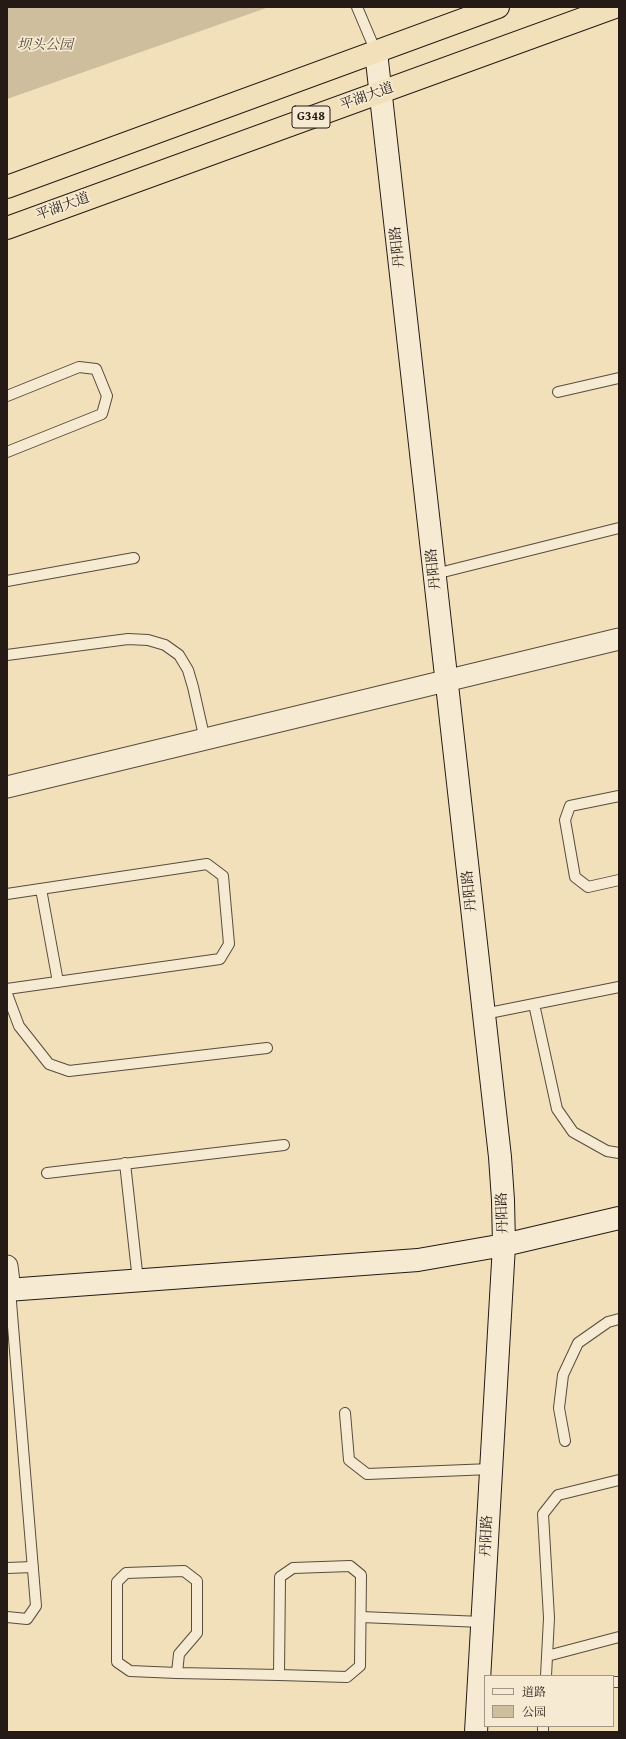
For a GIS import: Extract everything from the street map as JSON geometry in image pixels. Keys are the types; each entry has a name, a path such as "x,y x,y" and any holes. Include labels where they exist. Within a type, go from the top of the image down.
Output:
{"highway":[{"path":"7,188 498,7"},
{"name":"平湖大道","path":"7,228 615,7"}],"main road":[{"name":"丹阳路","path":"376,52 500,1157 504,1245 476,1732"},
{"path":"8,1290 418,1260 504,1245 619,1218"}],"street":[{"path":"7,787 619,639"},
{"path":"7,1266 8,1290"}],"lane":[{"path":"357,7 376,52"},
{"path":"7,396 79,367 96,369 107,396 102,414 7,452"},
{"path":"558,392 619,378"},
{"path":"435,574 619,528"},
{"path":"7,581 134,558"},
{"path":"7,656 128,639 148,640 165,645 179,655 188,670 205,740"},
{"path":"619,796 570,806 565,820 576,877 588,887 619,880"},
{"path":"7,894 207,864 223,876 229,944 220,959 7,989"},
{"path":"41,889 58,982"},
{"path":"484,1014 619,987"},
{"path":"7,994 19,1026 49,1064 70,1071 267,1048"},
{"path":"534,1004 557,1109 572,1132 607,1151 619,1153"},
{"path":"47,1173 284,1145"},
{"path":"125,1163 138,1281"},
{"path":"7,1617 27,1619 36,1606 8,1290"},
{"path":"566,1441 559,1408 563,1375 578,1343 608,1322 619,1319"},
{"path":"345,1413 349,1460 366,1474 491,1470"},
{"path":"546,1675 549,1618 543,1514 558,1495 619,1480"},
{"path":"177,1673 179,1654 197,1633 197,1581 184,1571 126,1573 116,1582 117,1662 130,1671 177,1673 347,1677 360,1666 361,1575 350,1566 293,1568 280,1577 279,1675"},
{"path":"7,1568 33,1568"},
{"path":"361,1617 482,1622"},
{"path":"547,1656 619,1637"}],"green space":[{"name":"坝头公园","path":"7,7 269,7 7,99"}]}
